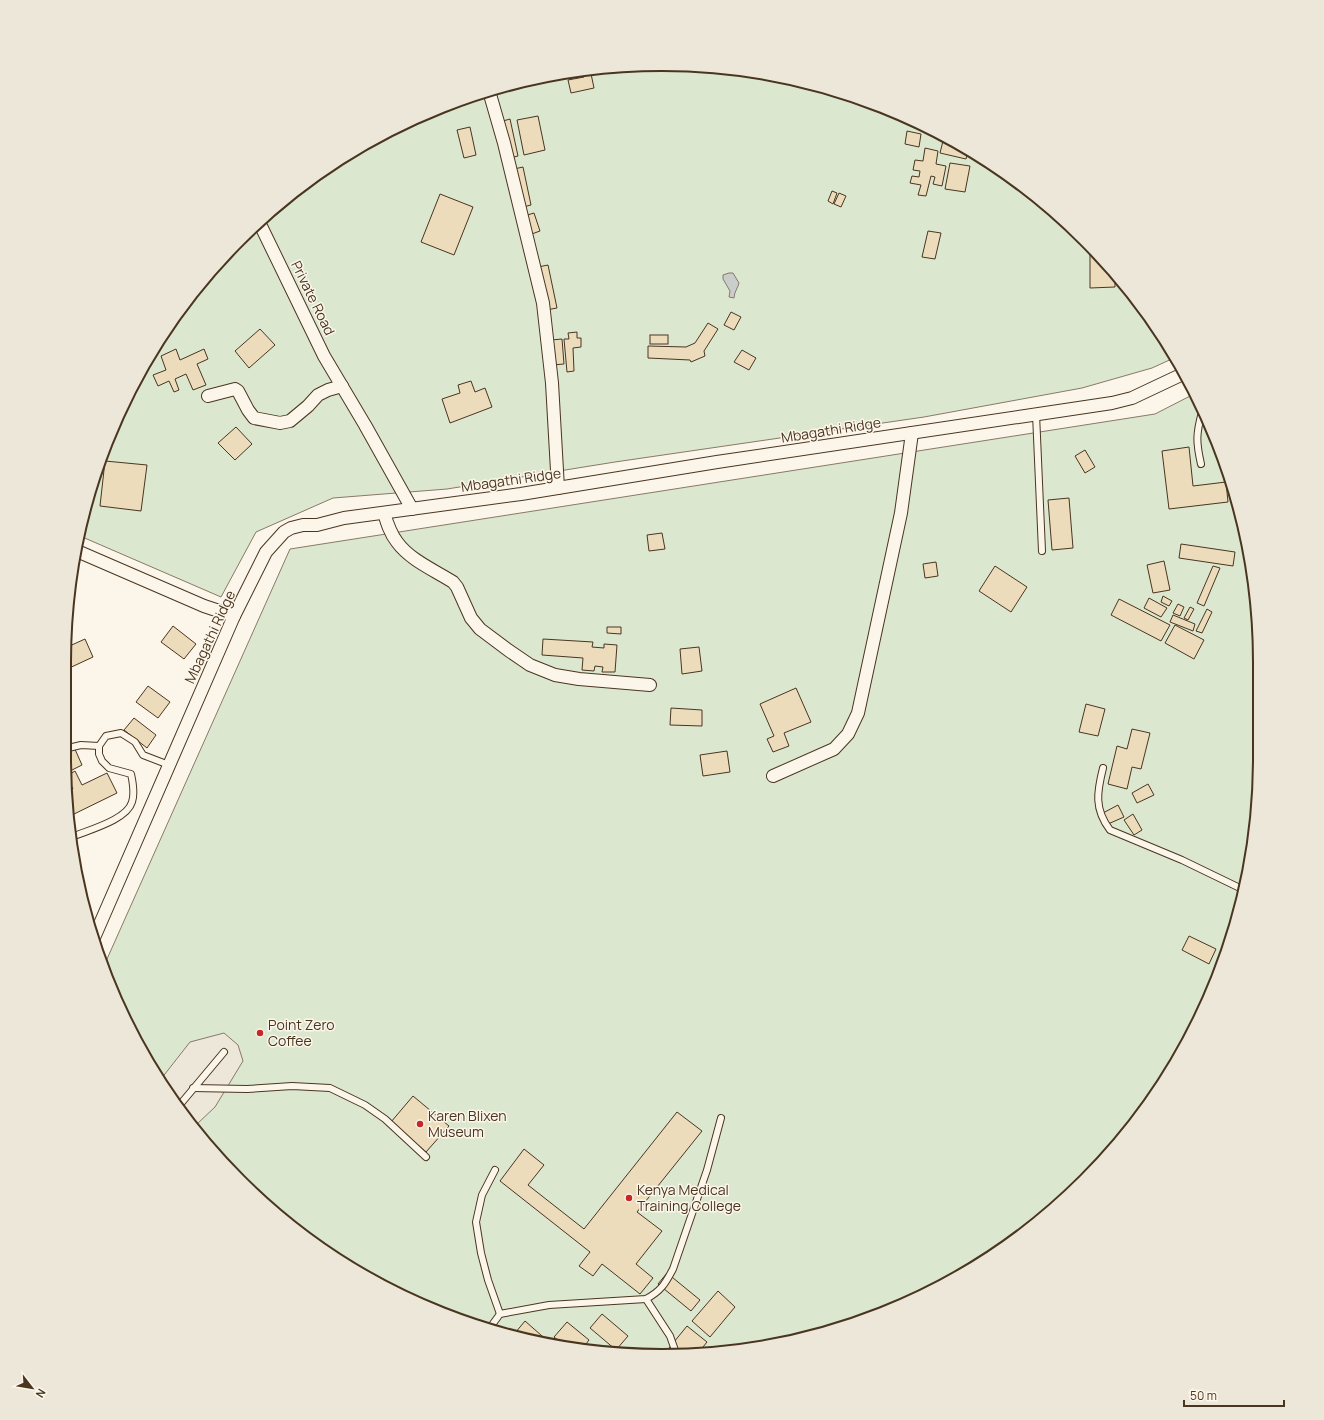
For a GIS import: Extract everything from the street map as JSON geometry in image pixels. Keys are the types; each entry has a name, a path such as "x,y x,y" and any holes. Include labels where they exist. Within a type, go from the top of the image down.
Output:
{"street":[{"path":"490,97 522,215 543,303 552,383 558,488"},
{"name":"Private Road","path":"262,228 324,356 412,509"},
{"name":"Mbagathi Ridge","path":"97,931 234,616 266,552 284,532 291,528 344,518 558,488 1112,403 1143,393 1179,376"},
{"path":"208,396 235,389 238,391 254,418 280,422 290,421 308,406 318,395 342,386"},
{"path":"772,776 834,749 848,734 858,713 901,513 912,433"},
{"path":"384,513 389,529 397,543 415,559 453,582 457,587 471,618 480,629 530,665 555,675 579,679 650,685"},
{"path":"81,553 204,606 234,616"}],"lane":[{"path":"1036,414 1042,551"},
{"path":"1200,419 1196,445 1200,464"},
{"path":"76,835 122,815 132,803 134,793 131,774 124,771 116,771 102,761 99,754 99,746 106,736 121,733 135,742 143,755 169,765"},
{"path":"71,747 81,745 99,746"},
{"path":"1103,768 1098,789 1098,808 1104,822 1110,830 1182,860 1239,887"},
{"path":"182,1102 224,1052"},
{"path":"193,1088 247,1089 292,1086 330,1088 365,1105 384,1119 426,1157"},
{"path":"493,1324 500,1314 549,1305 646,1299 656,1293 665,1284 673,1269 707,1170 721,1118"},
{"path":"495,1170 482,1195 476,1222 481,1253 488,1280 500,1314"},
{"path":"646,1299 670,1336 674,1349"}],"green space":[{"path":"623,72 701,72 777,82 852,102 888,116 958,150 1022,193 1052,218 1080,244 1131,302 1170,360 1152,368 1082,388 924,417 615,462 447,489 333,498 256,532 221,597 84,538 102,472 116,436 150,366 193,302 218,272 244,244 302,193 367,150 401,132 472,102 509,91 547,82"},
{"path":"1190,396 1208,436 1222,472 1242,547 1252,623 1253,758 1252,797 1242,873 1222,948 1208,984 1174,1054 1131,1118 1106,1148 1080,1176 1022,1227 958,1270 923,1288 852,1318 815,1329 777,1338 701,1348 623,1348 585,1344 547,1338 472,1318 436,1304 366,1270 302,1227 272,1202 244,1176 193,1118 150,1054 132,1019 107,960 290,549 1155,414"}],"shaded area":[{"path":"733,273 739,283 734,298 729,297 730,291 723,279 723,275"},
{"path":"224,1033 238,1045 243,1061 215,1107 198,1124 164,1075 190,1042"}],"building":[{"path":"591,75 594,88 571,93 568,80"},
{"path":"538,116 545,150 524,155 517,120"},
{"path":"510,119 518,156 510,158 503,121"},
{"path":"470,127 476,155 464,158 457,130"},
{"path":"907,131 921,134 919,147 905,144"},
{"path":"943,142 967,156 966,159 940,153"},
{"path":"925,148 938,151 936,164 946,166 942,186 933,184 935,177 931,176 926,196 918,195 921,185 910,183 912,176 919,177 920,171 913,170 915,160 923,161"},
{"path":"950,163 970,166 965,192 945,189"},
{"path":"523,167 531,205 523,207 514,169"},
{"path":"832,191 837,193 833,204 828,201"},
{"path":"839,193 846,196 841,207 834,204"},
{"path":"440,194 473,207 454,255 421,242"},
{"path":"534,213 540,231 529,235 524,216"},
{"path":"928,231 941,233 935,259 922,257"},
{"path":"1090,255 1115,283 1115,287 1090,288"},
{"path":"548,265 557,308 546,310 538,267"},
{"path":"731,312 741,317 734,330 724,325"},
{"path":"708,323 718,329 704,351 705,356 691,362 690,360 648,358 648,346 686,347 695,343"},
{"path":"260,329 275,345 249,368 235,351"},
{"path":"577,332 577,338 581,338 581,347 573,348 574,371 567,372 564,339 569,339 568,333"},
{"path":"650,335 668,335 668,344 650,344"},
{"path":"562,339 564,364 552,365 551,340"},
{"path":"176,349 180,360 204,349 208,359 197,364 206,385 193,390 186,374 175,379 179,390 174,392 169,381 158,386 153,375 166,370 161,356"},
{"path":"742,350 756,358 749,370 734,362"},
{"path":"471,381 475,392 485,388 492,407 450,423 442,399 460,393 458,385"},
{"path":"236,427 252,444 235,460 218,443"},
{"path":"1189,447 1193,486 1225,482 1228,502 1169,509 1162,451"},
{"path":"1085,450 1095,467 1085,473 1075,456"},
{"path":"106,461 147,465 141,511 100,506"},
{"path":"1069,498 1073,548 1052,550 1048,500"},
{"path":"662,533 665,549 649,551 647,535"},
{"path":"1181,544 1235,552 1233,566 1179,558"},
{"path":"1164,561 1170,590 1153,593 1147,565"},
{"path":"936,562 938,576 925,578 923,564"},
{"path":"995,566 1027,587 1011,612 979,591"},
{"path":"1213,566 1220,568 1204,606 1197,603"},
{"path":"1163,596 1172,601 1169,606 1161,602"},
{"path":"1149,598 1167,608 1161,617 1144,608"},
{"path":"1119,599 1170,625 1161,641 1111,615"},
{"path":"1178,604 1184,607 1180,616 1173,613"},
{"path":"1190,607 1194,609 1188,620 1184,618"},
{"path":"1207,609 1212,612 1202,633 1196,631"},
{"path":"1173,615 1195,624 1193,631 1170,622"},
{"path":"1175,625 1204,640 1194,659 1165,643"},
{"path":"173,626 196,644 184,659 161,642"},
{"path":"607,627 621,627 621,634 607,633"},
{"path":"85,639 93,657 71,667 71,645"},
{"path":"543,639 593,642 592,647 604,648 604,644 617,645 615,672 602,672 603,667 595,666 594,671 582,670 583,658 542,655"},
{"path":"699,647 702,671 682,674 680,649"},
{"path":"148,686 170,702 158,718 136,702"},
{"path":"796,688 811,722 784,733 789,746 773,752 767,739 774,736 760,704"},
{"path":"1086,704 1105,709 1098,736 1079,732"},
{"path":"671,708 702,710 702,726 670,725"},
{"path":"134,718 156,735 147,748 124,730"},
{"path":"1132,729 1150,733 1141,769 1132,767 1127,789 1108,784 1117,746 1127,749"},
{"path":"74,747 82,765 71,770 71,758 71,748"},
{"path":"727,751 730,772 703,776 700,755"},
{"path":"75,771 82,785 107,773 117,793 74,814 71,773"},
{"path":"1148,784 1154,795 1137,803 1132,793"},
{"path":"1118,805 1124,817 1108,824 1103,813"},
{"path":"1133,814 1142,830 1134,835 1124,820"},
{"path":"1189,936 1216,949 1209,964 1182,950"},
{"name":"Karen Blixen Museum","path":"413,1096 449,1126 426,1152 391,1122"},
{"name":"Kenya Medical Training College","path":"677,1112 702,1131 637,1212 662,1231 636,1264 653,1278 640,1294 602,1264 593,1276 579,1266 590,1252 500,1181 524,1149 544,1165 528,1185 584,1229"},
{"path":"667,1273 700,1300 691,1311 658,1284"},
{"path":"718,1291 735,1307 710,1337 692,1321"},
{"path":"602,1314 628,1336 618,1347 612,1347 590,1328"},
{"path":"525,1321 543,1337 517,1331"},
{"path":"567,1322 589,1340 586,1344 557,1340 554,1337"},
{"path":"687,1326 707,1342 702,1348 668,1349"}],"place":[{"name":"Point Zero Coffee","path":"260,1033"},
{"name":"Karen Blixen Museum","path":"420,1124"},
{"name":"Kenya Medical Training College","path":"629,1198"}]}
